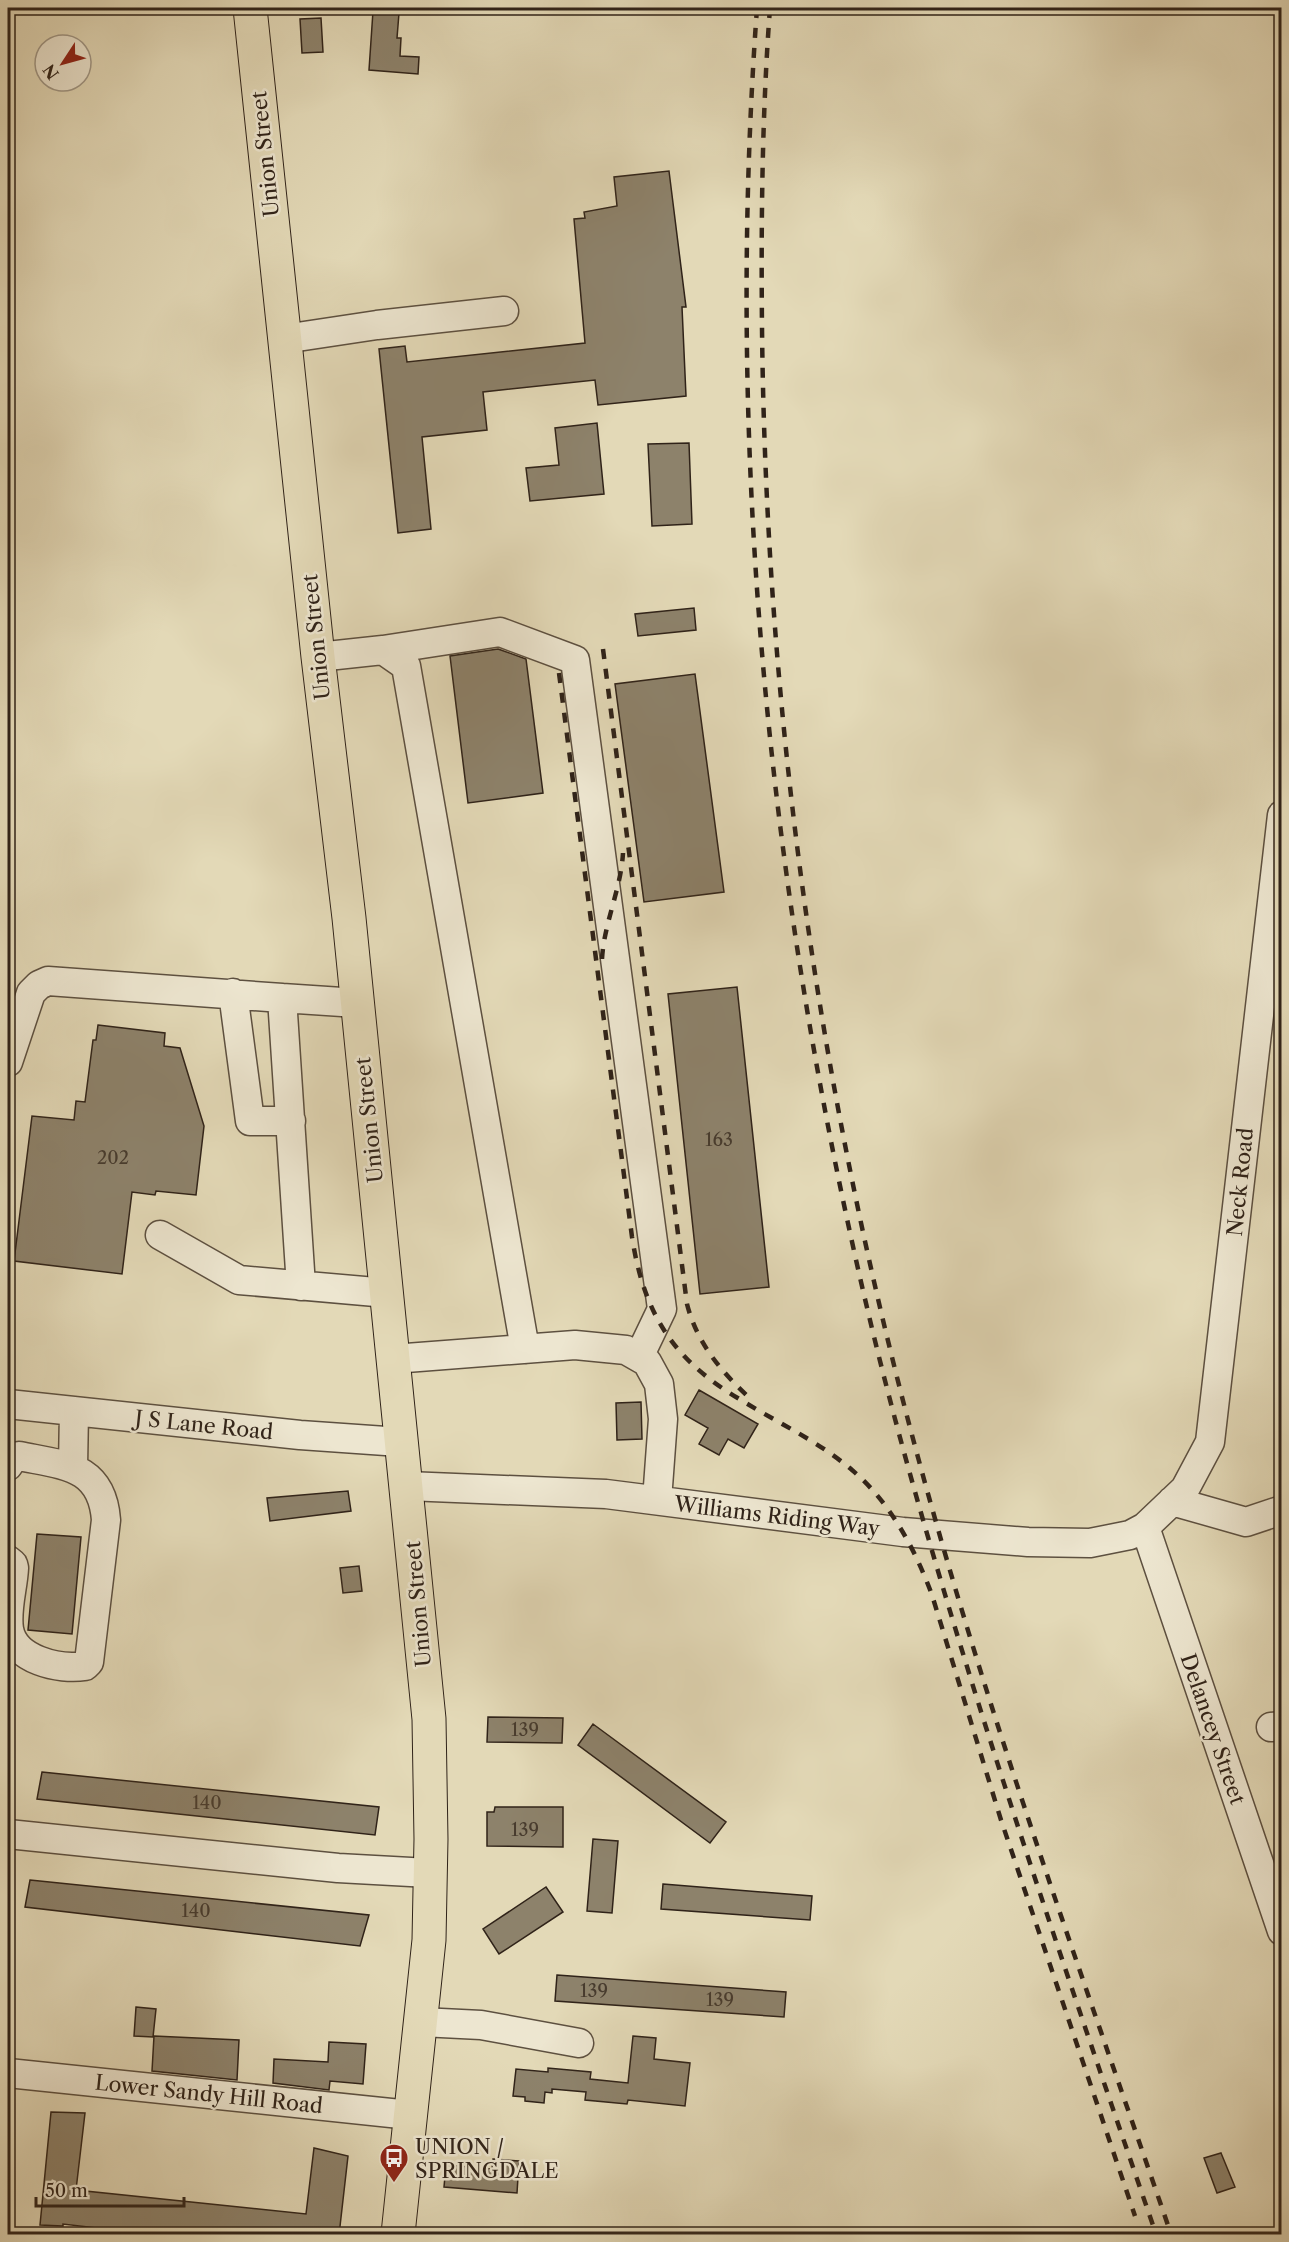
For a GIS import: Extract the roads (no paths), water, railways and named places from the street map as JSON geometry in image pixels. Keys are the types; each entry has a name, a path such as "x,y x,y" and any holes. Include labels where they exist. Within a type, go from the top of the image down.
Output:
{"main road":[{"name":"Union Street","path":"250,8 318,657 349,918 429,1719 431,1839 429,1940 398,2235"}],"street":[{"path":"284,339 377,325 504,311"},
{"path":"318,657 383,650 500,632 575,660 662,1309 639,1357"},
{"path":"383,650 406,666 525,1349"},
{"name":"Neck Road","path":"1145,1527 1185,1489 1210,1442 1281,815"},
{"path":"8,1062 31,993 39,985 48,981 357,1003"},
{"path":"233,993 250,1121 291,1121"},
{"path":"282,998 301,1286"},
{"path":"160,1234 239,1280 387,1293"},
{"path":"393,1359 575,1345 626,1350 647,1362 659,1384 663,1419 657,1500"},
{"name":"J S Lane Road","path":"8,1404 300,1435 400,1442"},
{"path":"73,1467 74,1411"},
{"path":"8,1466 19,1456 73,1467 99,1489 104,1502 106,1520 89,1662 85,1666 48,1664 25,1652 13,1641 8,1618 14,1569 13,1564 8,1560"},
{"name":"Williams Riding Way","path":"406,1486 606,1494 903,1532 1028,1542 1090,1543 1130,1535 1145,1527"},
{"path":"1172,1501 1246,1522 1281,1510"},
{"name":"Delancey Street","path":"1145,1527 1281,1931"},
{"path":"8,1834 338,1868 429,1873"},
{"path":"421,2022 481,2025 579,2043"},
{"name":"Lower Sandy Hill Road","path":"8,2073 410,2115"}],"railway":[{"path":"757,8 748,172 747,337 752,501 763,666 781,830 804,994 834,1156 869,1316 920,1510 1021,1835 1156,2234"},
{"path":"770,8 762,208 762,328 766,471 774,615 787,757 804,899 826,1041 852,1182 883,1322 947,1559 1039,1850 1171,2234"},
{"path":"603,649 687,1304 697,1332 712,1357 753,1401"},
{"path":"559,673 632,1237 645,1289 654,1312 666,1332 697,1368 717,1385 812,1441 852,1470 890,1511 918,1561 932,1595 1001,1820 1135,2216"},
{"path":"602,959 623,853"}],"place":[{"name":"UNION / SPRINGDALE","path":"394,2184"}]}
